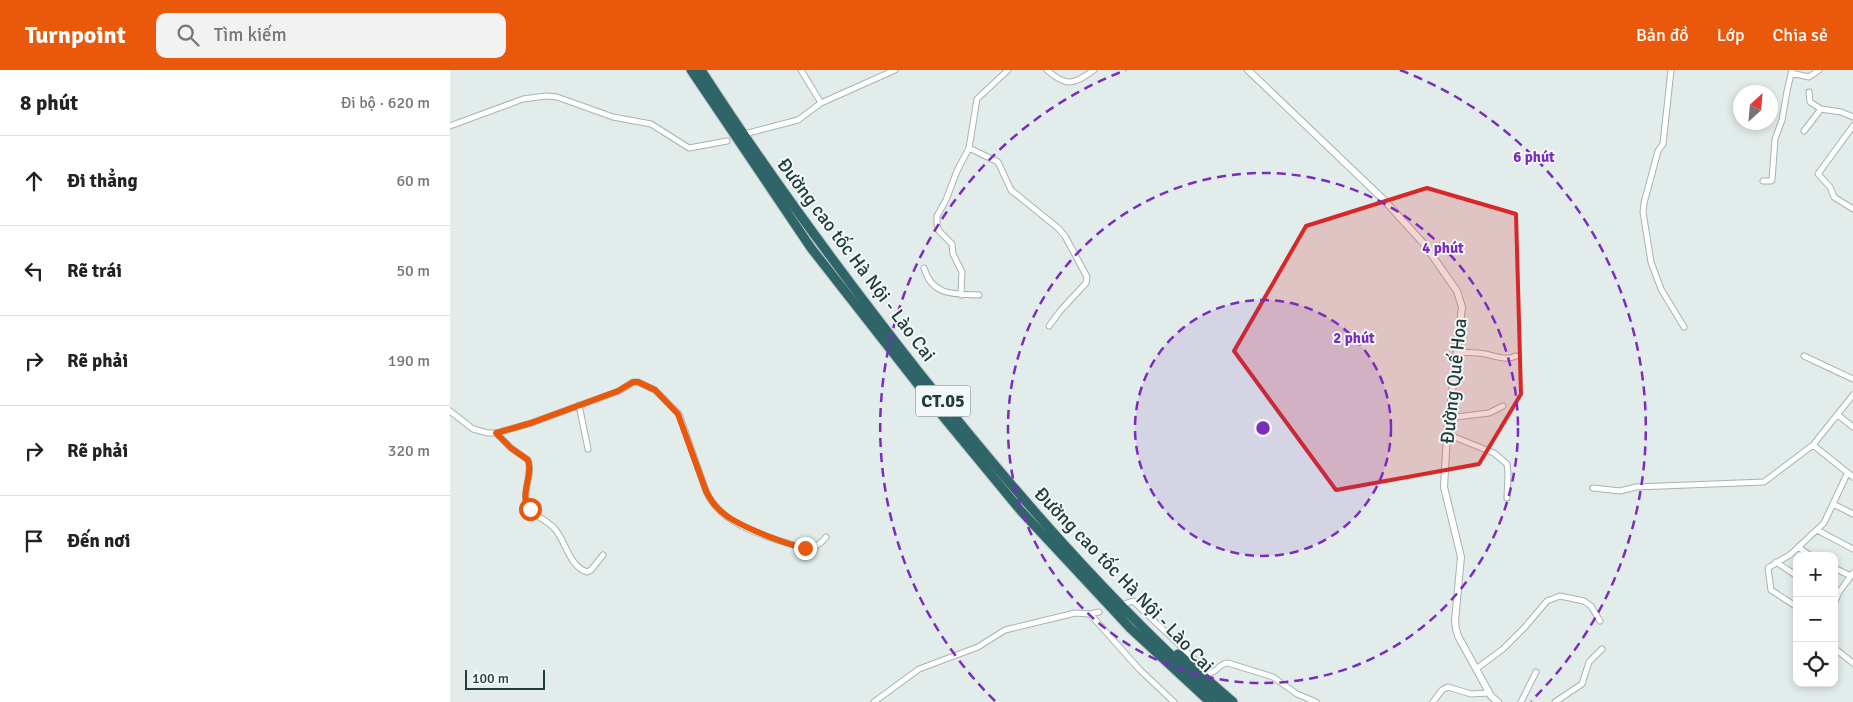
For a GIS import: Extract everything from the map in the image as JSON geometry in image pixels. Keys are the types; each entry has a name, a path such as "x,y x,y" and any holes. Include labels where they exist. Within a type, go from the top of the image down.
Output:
{"highway":[{"name":"Đường cao tốc Hà Nội - Lào Cai","path":"690,70 811,248 945,419 1022,510 1130,628 1210,702"},
{"name":"Đường cao tốc Hà Nội - Lào Cai","path":"700,70 816,239 1027,505 1110,594 1222,702"},
{"path":"1148,631 1190,663 1233,702"},
{"path":"1185,679 1205,702"}],"street":[{"path":"801,70 821,103"},
{"path":"748,134 798,120 821,103 895,70"},
{"path":"961,295 962,272 953,254 952,244 939,231 936,220 938,212 946,200 957,171 969,148 977,98 1008,70"},
{"path":"1047,70 1066,83 1079,81 1094,70"},
{"name":"Đường Quế Hoa","path":"1248,70 1384,200 1424,244 1457,291 1462,307 1448,418 1444,487 1461,557 1455,621 1458,636 1489,693 1498,702"},
{"path":"1671,70 1663,144 1658,151 1643,212 1651,262 1661,289 1684,327"},
{"path":"1763,181 1772,180 1775,140 1782,120 1792,72 1809,77 1819,70"},
{"path":"1809,92 1810,102 1821,109 1841,112 1853,117"},
{"path":"450,126 523,99 546,96 557,97 613,118 651,124 689,148 727,141"},
{"path":"1804,131 1821,109"},
{"path":"1853,126 1818,174 1830,187 1834,198 1853,209"},
{"path":"969,148 998,162 1011,190 1058,228 1065,236 1086,277 1086,284 1061,310 1049,326"},
{"path":"924,268 927,277 934,286 961,295 979,295"},
{"path":"1457,352 1483,354 1497,358 1516,356"},
{"path":"1804,356 1853,379"},
{"path":"450,411 473,429 496,433 531,423 618,391 633,382 638,382 649,386 678,414 706,491 712,504 724,515 748,528 797,546 811,548 826,537"},
{"path":"1593,488 1620,491 1636,487 1764,482 1813,445 1853,395"},
{"path":"579,405 588,449"},
{"path":"1448,418 1489,413 1503,406"},
{"path":"1838,415 1853,427"},
{"path":"496,433 511,448 528,460 530,465 526,499 528,506 554,528 578,567 587,572 591,570 603,555"},
{"path":"1447,434 1494,453 1507,464 1506,498"},
{"path":"1813,445 1853,477"},
{"path":"1793,604 1771,590 1767,570 1770,565 1791,554 1827,518 1847,474"},
{"path":"1833,504 1853,514"},
{"path":"1817,530 1853,549"},
{"path":"1798,547 1805,552"},
{"path":"1776,562 1793,573"},
{"path":"1838,570 1852,575 1838,592"},
{"path":"1476,669 1503,649 1525,628 1547,601 1560,596 1577,598 1591,606 1600,621"},
{"path":"1121,605 1133,601 1209,673 1228,663 1273,677 1298,694 1316,702"},
{"path":"874,702 919,669 978,647 1005,630 1075,613 1090,614 1099,612"},
{"path":"1090,614 1139,669 1174,702"},
{"path":"1555,702 1582,684 1589,662 1602,649"},
{"path":"1838,651 1853,663"},
{"path":"1522,702 1536,672"},
{"path":"1432,702 1442,690 1448,687 1471,694 1489,693"}],"highlighted area":[{"path":"1427,188 1516,214 1521,394 1479,464 1336,490 1234,351 1306,226"}],"route":[{"path":"530,509 526,499 530,470 528,460 505,443 496,433 531,423 618,391 633,382 638,382 655,390 678,414 709,499 719,511 733,521 748,528 805,548"}]}
